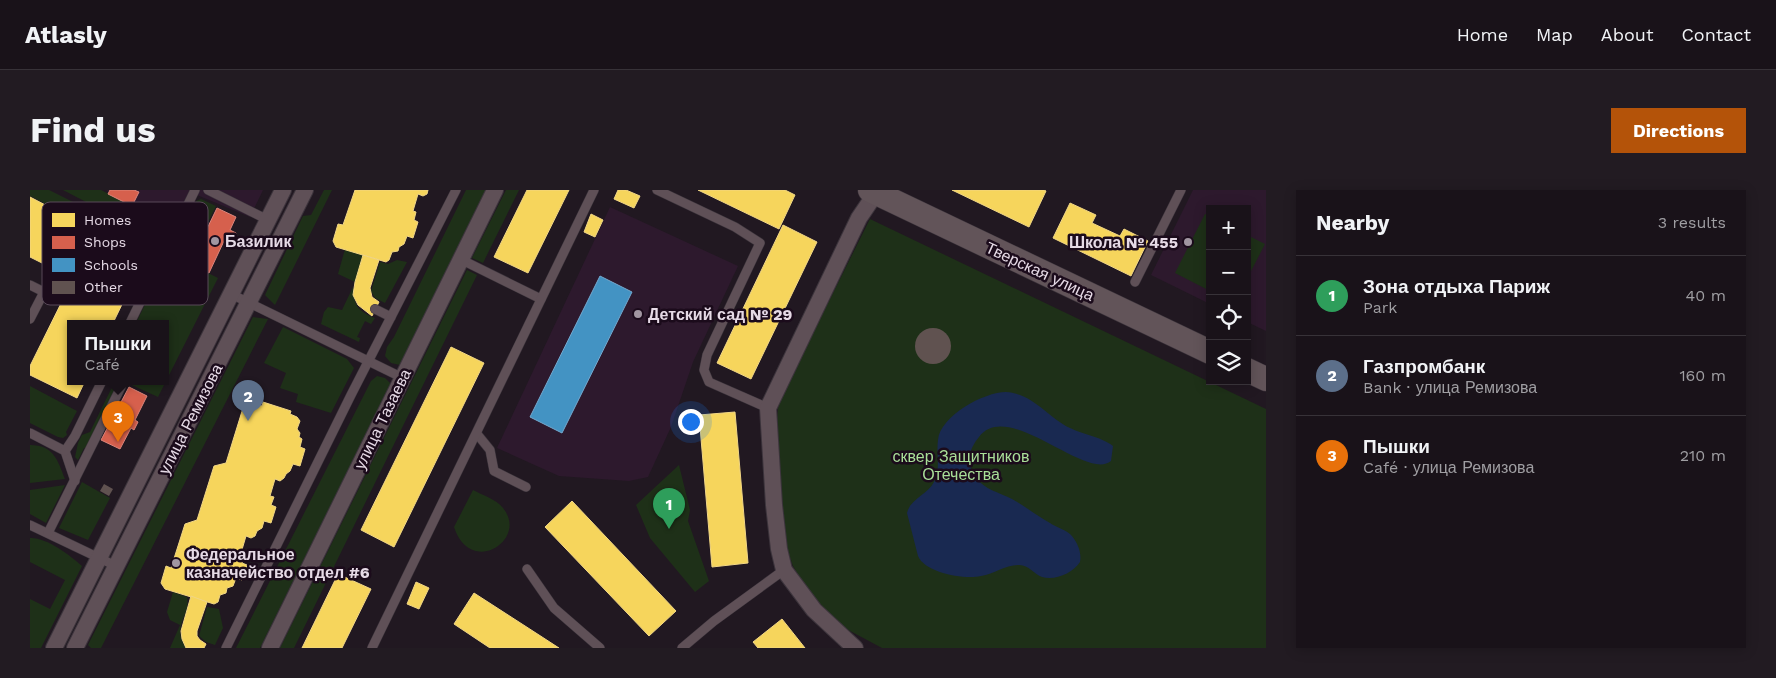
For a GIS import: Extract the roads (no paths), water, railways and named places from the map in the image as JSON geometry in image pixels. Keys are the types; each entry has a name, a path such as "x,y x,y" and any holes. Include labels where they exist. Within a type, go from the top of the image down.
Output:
{"street":[{"name":"улица Ремизова","path":"54,648 283,190"},
{"name":"улица Ремизова","path":"75,648 305,190"},
{"name":"улица Тазаева","path":"270,648 495,190"},
{"path":"854,648 814,610 784,570 774,514 768,408 859,218 875,191"},
{"name":"Тверская улица","path":"875,191 1206,350"},
{"path":"1251,372 1266,379"}],"lane":[{"path":"190,202 196,190"},
{"path":"208,190 268,220"},
{"path":"226,648 368,361 456,190"},
{"path":"372,648 594,190"},
{"path":"657,190 736,227 760,243 707,355 704,370 709,382 768,408"},
{"path":"1135,282 1181,190"},
{"path":"460,259 542,299"},
{"path":"30,285 42,291"},
{"path":"231,294 403,378"},
{"path":"30,320 42,296"},
{"path":"131,320 139,305"},
{"path":"375,310 391,317"},
{"path":"65,451 75,436 100,385"},
{"path":"48,533 121,387"},
{"path":"30,433 65,451 75,481"},
{"path":"477,434 490,450 494,471 526,487"},
{"path":"30,525 116,566"},
{"path":"527,570 554,608 600,648"},
{"path":"688,646 714,620 784,570"}],"water":[{"path":"1006,392 1025,397 1070,428 1113,446 1111,461 1099,464 1084,461 1027,433 1008,427 992,428 974,443 970,454 971,468 979,482 1012,499 1070,534 1075,540 1080,551 1080,562 1073,570 1058,577 1047,578 1039,576 1022,565 1009,566 981,576 956,576 929,567 918,556 907,513 912,504 934,482 938,467 938,440 941,431 946,422 964,407 986,396"}],"place":[{"name":"Базилик","path":"215,241"},
{"name":"Школа № 455","path":"1188,242"},
{"name":"Детский сад № 29","path":"638,314"},
{"name":"Газпромбанк","path":"248,421"},
{"name":"Пышки","path":"118,442"},
{"name":"Зона отдыха Париж","path":"669,529"},
{"name":"Федеральное казначейство отдел #6","path":"176,563"}],"park label":[{"name":"сквер Защитников Отечества","path":"961,465"}]}
